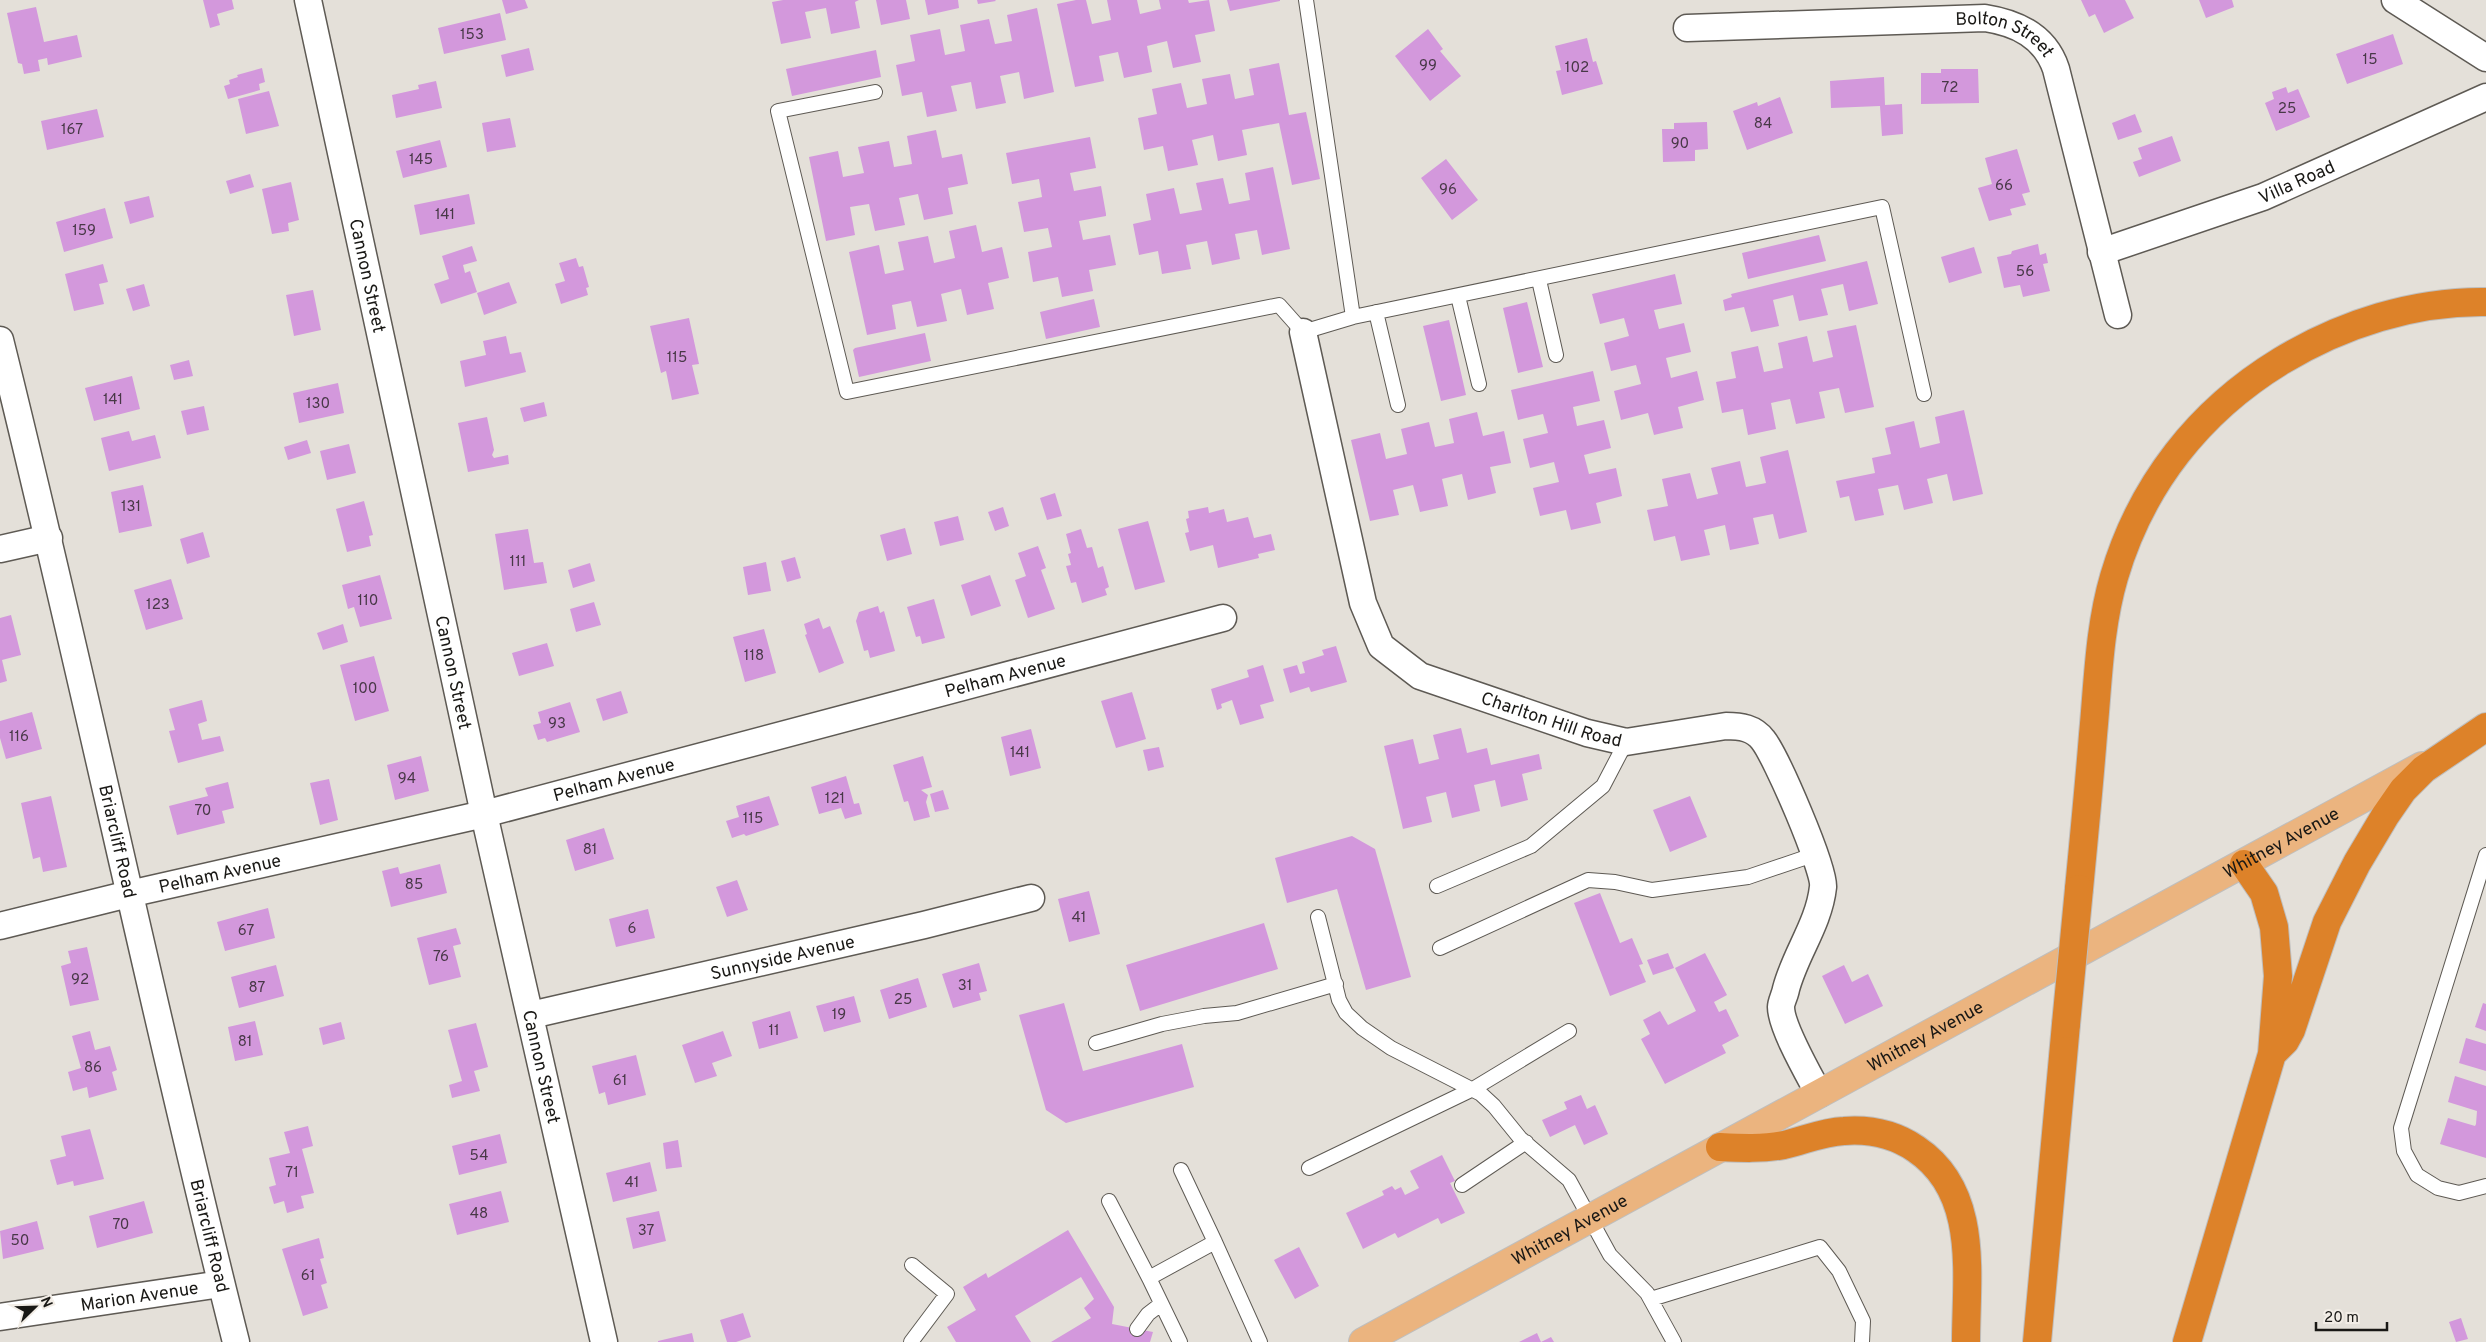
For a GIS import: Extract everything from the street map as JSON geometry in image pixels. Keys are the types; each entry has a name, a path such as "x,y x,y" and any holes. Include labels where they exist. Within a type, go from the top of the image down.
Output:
{"highway":[{"path":"2037,1342 2098,671 2108,601 2129,536 2161,474 2193,432 2216,409 2254,379 2294,353 2350,328 2400,312 2441,304 2486,302"},
{"name":"Whitney Avenue","path":"2447,751 2486,728"},
{"path":"2272,1054 2285,1041 2292,1030 2328,922 2357,863 2403,790 2424,769 2447,751"},
{"path":"2187,1342 2272,1054 2278,976 2274,927 2264,893 2244,864"},
{"path":"1720,1147 1773,1146 1816,1135 1850,1130 1885,1134 1920,1152 1949,1184 1960,1209 1966,1245 1966,1342"}],"main road":[{"name":"Whitney Avenue","path":"1363,1342 2244,864 2447,751"}],"street":[{"name":"Cannon Street","path":"308,0 484,814 532,1015 604,1342"},
{"path":"2409,3 2486,58"},
{"name":"Bolton Street","path":"1687,28 1985,18 2009,22 2042,42 2052,55 2118,315"},
{"name":"Villa Road","path":"2101,252 2263,197 2486,97"},
{"name":"Charlton Hill Road","path":"1303,332 1363,603 1381,646 1420,676 1588,733 1626,742 1726,726 1740,726 1753,731 1763,739 1816,854 1824,884 1818,913 1790,973 1781,1008 1788,1031 1818,1094"},
{"name":"Briarcliff Road","path":"0,340 49,538 129,894 236,1342"},
{"path":"0,549 49,538"},
{"name":"Pelham Avenue","path":"0,926 129,894 484,814 1223,618"},
{"name":"Sunnyside Avenue","path":"532,1015 924,925 1031,898"},
{"name":"Marion Avenue","path":"0,1317 221,1284"}],"lane":[{"path":"1306,0 1353,317"},
{"path":"875,92 778,111 847,392 1279,306 1303,332 1376,312 1539,280 1882,207 1924,394"},
{"path":"1539,280 1556,355"},
{"path":"1458,296 1480,384"},
{"path":"1376,312 1398,405"},
{"path":"1437,886 1531,846 1603,786 1626,742"},
{"path":"1440,948 1588,880 1616,882 1652,890 1748,877 1816,854"},
{"path":"2486,855 2401,1128 2404,1151 2417,1175 2438,1188 2459,1193 2486,1186"},
{"path":"1318,917 1346,1013 1362,1028 1391,1048 1473,1089 1494,1106 1526,1142 1569,1180 1610,1255 1651,1299 1674,1342"},
{"path":"1096,1043 1162,1024 1204,1016 1237,1013 1336,984"},
{"path":"1309,1168 1473,1089 1569,1031"},
{"path":"1462,1185 1526,1142"},
{"path":"1181,1170 1260,1342"},
{"path":"1109,1201 1180,1342"},
{"path":"1149,1278 1215,1242"},
{"path":"1651,1299 1820,1247 1839,1271 1863,1321 1862,1342"},
{"path":"911,1342 946,1294 912,1265"},
{"path":"1137,1329 1148,1314 1161,1304"}],"building":[{"path":"203,0 232,0 234,9 217,14 220,25 210,28"},
{"path":"502,0 525,0 528,8 506,14"},
{"path":"783,0 859,0 855,2 860,28 831,34 826,8 805,12 811,38 781,44 772,2"},
{"path":"876,0 906,0 910,19 881,25"},
{"path":"925,0 958,0 959,8 928,15"},
{"path":"977,0 995,0 996,1 978,4"},
{"path":"1086,0 1092,24 1111,20 1107,0 1137,0 1140,14 1161,9 1159,0 1188,0 1189,3 1209,0 1215,31 1195,35 1201,62 1173,68 1167,41 1147,46 1152,72 1124,78 1118,52 1099,56 1104,81 1075,87 1057,4"},
{"path":"1227,0 1280,0 1280,1 1230,11"},
{"path":"2081,0 2125,0 2134,18 2104,33 2095,14 2089,17"},
{"path":"2199,0 2232,0 2234,7 2206,18"},
{"path":"36,7 44,42 77,35 82,57 48,65 47,58 38,60 40,71 24,74 22,64 18,63 7,13"},
{"path":"1037,8 1054,92 1024,99 1019,72 1000,76 1006,103 976,109 971,82 951,86 957,111 927,117 922,92 902,96 896,65 915,61 910,35 940,29 945,55 965,51 960,25 989,19 995,44 1012,41 1007,15"},
{"path":"500,13 506,40 444,54 438,28"},
{"path":"1428,29 1443,49 1440,51 1461,76 1430,101 1395,56"},
{"path":"2393,34 2403,64 2347,84 2336,54"},
{"path":"1587,38 1593,62 1596,61 1603,84 1562,95 1556,71 1561,70 1555,46"},
{"path":"529,48 534,70 506,77 501,55"},
{"path":"876,50 881,77 792,96 786,69"},
{"path":"1279,63 1289,115 1306,112 1320,179 1292,185 1279,123 1242,130 1247,155 1218,161 1213,135 1192,140 1198,165 1168,171 1163,146 1144,150 1138,118 1157,114 1152,89 1181,83 1187,108 1207,104 1202,79 1230,74 1235,99 1254,95 1249,69"},
{"path":"262,68 265,82 259,84 260,90 228,99 224,86 230,84 229,80 238,77 237,75"},
{"path":"1941,69 1978,69 1979,103 1921,104 1921,73 1941,73"},
{"path":"1884,77 1885,105 1902,104 1903,134 1882,136 1880,106 1831,108 1830,81"},
{"path":"436,81 442,108 396,118 392,95 419,89 418,85"},
{"path":"2286,87 2288,93 2298,89 2310,117 2276,131 2265,103 2274,99 2272,92"},
{"path":"269,91 279,126 246,134 238,99"},
{"path":"1780,97 1793,133 1747,150 1733,111 1757,102 1758,106"},
{"path":"97,109 104,137 47,150 41,121"},
{"path":"2135,114 2142,132 2118,140 2112,123"},
{"path":"510,118 516,147 487,152 482,123"},
{"path":"1707,122 1708,149 1695,150 1695,161 1663,162 1662,129 1674,129 1674,123"},
{"path":"936,130 942,158 962,154 968,184 948,188 953,214 924,220 918,194 899,198 905,225 875,231 869,204 850,207 855,235 826,241 809,157 838,151 843,177 864,173 858,147 889,141 894,167 912,164 907,136"},
{"path":"2172,136 2181,161 2139,177 2133,162 2142,159 2138,148"},
{"path":"1090,137 1096,168 1070,173 1074,191 1101,186 1106,216 1079,221 1083,240 1110,235 1116,265 1089,270 1093,291 1062,297 1058,277 1033,282 1028,252 1052,247 1048,228 1024,232 1018,202 1042,197 1039,179 1012,184 1006,153"},
{"path":"440,140 447,167 403,178 396,151"},
{"path":"2017,149 2030,192 2022,194 2026,205 2010,209 2012,215 1989,221 1978,188 1992,184 1985,158"},
{"path":"1446,159 1478,200 1452,220 1421,178"},
{"path":"1273,167 1290,249 1262,255 1257,230 1235,234 1240,259 1212,265 1207,241 1186,245 1191,269 1162,274 1158,251 1139,255 1133,224 1151,220 1146,194 1174,188 1180,214 1202,210 1196,183 1223,178 1229,204 1250,200 1245,173"},
{"path":"250,174 254,187 230,194 226,181"},
{"path":"291,182 299,220 288,223 289,231 272,234 262,189"},
{"path":"469,194 475,224 420,235 414,205"},
{"path":"149,196 154,217 130,224 124,202"},
{"path":"105,208 113,238 64,252 56,222"},
{"path":"976,225 982,252 1002,247 1009,278 988,283 994,309 967,315 961,289 941,294 947,321 917,327 911,301 892,305 896,329 867,335 849,252 879,245 885,274 904,270 898,242 928,236 934,263 955,258 949,231"},
{"path":"1819,235 1826,261 1748,279 1742,253"},
{"path":"2038,244 2040,255 2046,253 2048,263 2043,264 2050,291 2023,297 2020,285 2004,288 1997,257"},
{"path":"472,246 477,261 463,265 465,273 470,271 477,292 441,304 434,284 449,279 442,256"},
{"path":"1974,247 1982,273 1949,283 1941,257"},
{"path":"576,258 579,267 583,266 589,287 586,288 588,295 561,304 555,284 565,281 559,263"},
{"path":"1867,261 1878,304 1849,311 1843,284 1821,289 1828,315 1799,321 1793,295 1773,300 1779,326 1751,332 1744,307 1725,311 1723,300 1732,297 1731,294"},
{"path":"103,264 108,282 99,284 104,304 74,311 65,274"},
{"path":"1675,274 1682,304 1654,310 1659,329 1684,323 1691,352 1666,358 1671,378 1697,371 1704,400 1678,407 1683,428 1654,435 1648,413 1621,420 1614,391 1641,384 1636,365 1611,371 1604,343 1629,336 1624,318 1600,324 1592,294"},
{"path":"509,282 517,303 484,315 477,293"},
{"path":"144,284 150,306 133,311 126,289"},
{"path":"313,290 321,330 294,336 286,295"},
{"path":"1094,299 1100,327 1046,339 1040,312"},
{"path":"1527,302 1543,367 1518,373 1503,308"},
{"path":"689,318 699,364 692,365 699,394 672,400 666,371 661,373 650,326"},
{"path":"1449,320 1466,395 1441,401 1423,326"},
{"path":"1856,325 1874,407 1845,413 1839,388 1819,392 1825,418 1796,424 1790,399 1771,403 1776,429 1748,435 1743,409 1722,413 1716,382 1736,378 1731,352 1758,346 1764,372 1783,368 1778,343 1807,336 1813,362 1833,357 1827,331"},
{"path":"925,333 931,361 859,377 853,350 855,348"},
{"path":"506,336 510,354 521,352 526,372 465,387 460,361 486,355 483,341"},
{"path":"189,360 193,376 174,380 170,365"},
{"path":"1593,371 1600,401 1573,407 1577,426 1604,420 1611,448 1584,455 1589,474 1616,468 1622,496 1596,503 1601,523 1571,530 1566,510 1540,516 1533,488 1559,482 1554,462 1530,468 1523,439 1548,433 1543,414 1518,420 1511,390"},
{"path":"132,376 140,409 94,421 85,388"},
{"path":"338,383 344,413 299,423 293,393"},
{"path":"544,402 547,416 524,422 520,408"},
{"path":"204,406 209,430 187,435 181,411"},
{"path":"1964,410 1983,494 1953,501 1947,474 1927,479 1933,503 1904,510 1898,485 1878,489 1884,515 1855,521 1849,496 1840,498 1836,481 1875,473 1872,458 1891,454 1885,428 1914,421 1920,448 1940,443 1935,417"},
{"path":"1477,412 1483,436 1504,431 1511,463 1490,467 1496,493 1468,500 1462,474 1442,479 1448,506 1420,512 1413,485 1393,490 1399,515 1370,521 1351,440 1380,433 1386,459 1407,454 1401,429 1429,422 1435,447 1454,443 1449,419"},
{"path":"487,417 494,450 492,455 494,458 508,455 509,464 468,472 458,423"},
{"path":"129,431 132,441 155,435 161,458 109,471 101,438"},
{"path":"307,440 311,453 288,460 284,447"},
{"path":"349,444 356,473 327,480 320,451"},
{"path":"1788,450 1807,532 1779,539 1773,514 1753,518 1759,544 1730,550 1725,525 1704,530 1710,555 1681,561 1675,536 1654,541 1647,510 1668,506 1662,479 1690,473 1697,499 1718,494 1711,468 1740,461 1746,487 1766,483 1760,457"},
{"path":"143,485 152,526 119,533 111,492"},
{"path":"1055,493 1062,516 1047,520 1040,498"},
{"path":"364,501 373,535 369,536 371,546 347,552 336,509"},
{"path":"1003,507 1009,526 995,531 988,512"},
{"path":"1208,507 1209,513 1224,509 1227,522 1248,517 1254,538 1271,534 1275,550 1258,554 1259,558 1218,568 1213,545 1190,551 1185,533 1189,532 1186,519 1189,518 1188,511"},
{"path":"958,516 964,540 940,546 934,522"},
{"path":"1148,521 1165,582 1135,590 1118,529"},
{"path":"905,528 912,554 887,561 880,535"},
{"path":"528,529 534,563 543,562 547,583 504,590 495,534"},
{"path":"1081,529 1087,548 1092,547 1098,568 1103,566 1109,587 1105,589 1107,595 1082,603 1076,582 1071,583 1066,566 1071,565 1068,554 1071,553 1066,534"},
{"path":"203,532 210,557 187,564 180,539"},
{"path":"1038,546 1046,568 1041,570 1055,609 1028,618 1015,580 1026,576 1018,553"},
{"path":"795,557 801,578 787,582 781,561"},
{"path":"766,562 771,591 748,595 743,567"},
{"path":"590,563 595,581 573,588 568,570"},
{"path":"380,575 392,619 360,627 354,607 348,609 342,585"},
{"path":"990,575 1001,606 971,616 961,585"},
{"path":"171,579 183,619 146,630 134,590"},
{"path":"934,599 945,638 922,644 920,636 916,637 907,607"},
{"path":"594,602 601,625 576,632 570,609"},
{"path":"878,606 880,613 884,611 895,651 870,658 868,650 864,651 856,621 859,612"},
{"path":"11,615 21,655 2,660 7,681 0,683 0,618"},
{"path":"819,618 823,629 830,626 844,663 819,673 805,635 807,634 804,624"},
{"path":"343,624 348,642 323,650 317,633"},
{"path":"764,629 776,673 745,682 733,637"},
{"path":"547,643 554,666 519,676 512,653"},
{"path":"1336,646 1347,682 1311,692 1309,687 1290,693 1283,669 1297,665 1300,674 1305,673 1302,662 1324,655 1322,650"},
{"path":"374,656 389,711 355,721 340,665"},
{"path":"1263,665 1274,701 1260,705 1264,718 1240,725 1232,700 1221,704 1222,708 1217,710 1211,689 1249,677 1247,670"},
{"path":"621,691 628,713 603,721 596,699"},
{"path":"1132,692 1146,739 1116,748 1101,701"},
{"path":"202,700 207,721 198,724 202,740 220,736 224,751 178,763 169,731 175,730 169,709"},
{"path":"570,702 580,732 547,742 545,738 538,740 533,725 541,723 538,712"},
{"path":"32,712 42,749 6,759 0,738 0,721"},
{"path":"1461,728 1467,753 1487,748 1491,765 1539,754 1542,769 1522,774 1528,800 1501,807 1495,780 1474,785 1480,811 1452,818 1446,792 1426,797 1432,822 1403,829 1384,746 1413,739 1419,764 1439,759 1433,735"},
{"path":"1031,729 1041,768 1010,776 1001,737"},
{"path":"1159,747 1164,767 1148,771 1143,750"},
{"path":"421,756 429,791 395,800 387,765"},
{"path":"923,756 932,787 921,790 928,795 926,802 930,817 914,821 908,801 904,802 893,765"},
{"path":"846,776 854,804 859,803 862,814 845,819 841,808 819,814 811,787"},
{"path":"329,779 338,820 320,825 310,783"},
{"path":"228,782 234,808 222,811 225,823 177,835 169,806 208,796 205,788"},
{"path":"943,790 949,809 935,812 930,794"},
{"path":"51,796 67,867 43,872 40,857 33,859 21,803"},
{"path":"769,796 779,825 746,836 744,834 732,838 726,821 739,817 736,806"},
{"path":"1690,796 1707,837 1670,852 1653,810"},
{"path":"604,828 614,859 575,871 566,840"},
{"path":"1352,836 1375,849 1411,977 1366,990 1337,889 1287,903 1275,858"},
{"path":"440,864 447,893 391,907 382,871 398,867 400,874"},
{"path":"737,880 748,910 727,917 716,887"},
{"path":"1089,891 1100,934 1069,942 1058,899"},
{"path":"1600,893 1620,943 1632,938 1643,964 1639,965 1646,982 1610,996 1574,903"},
{"path":"268,908 275,938 225,951 217,922"},
{"path":"648,909 655,938 616,947 609,919"},
{"path":"1264,923 1278,969 1140,1011 1126,965"},
{"path":"456,928 461,944 453,946 461,977 429,985 417,938"},
{"path":"87,947 99,1000 70,1006 61,966 71,963 68,951"},
{"path":"1668,953 1674,968 1653,975 1647,960"},
{"path":"1705,953 1727,995 1714,1002 1719,1012 1726,1009 1739,1036 1722,1045 1726,1053 1665,1084 1641,1039 1650,1034 1643,1020 1660,1011 1668,1025 1696,1011 1675,968"},
{"path":"979,963 987,991 979,993 981,1000 953,1008 942,974"},
{"path":"276,965 284,996 239,1008 231,977"},
{"path":"1844,965 1852,982 1868,974 1883,1006 1845,1024 1822,976"},
{"path":"918,978 927,1007 889,1019 880,990"},
{"path":"854,996 861,1022 824,1032 816,1006"},
{"path":"1064,1003 1083,1071 1182,1044 1194,1087 1066,1123 1046,1110 1019,1015"},
{"path":"2483,1003 2486,1004 2486,1031 2475,1027"},
{"path":"790,1011 798,1038 759,1049 752,1022"},
{"path":"255,1021 263,1055 235,1061 228,1027"},
{"path":"341,1022 345,1039 323,1045 319,1028"},
{"path":"476,1023 488,1067 474,1071 480,1091 452,1098 449,1085 462,1081 448,1030"},
{"path":"90,1031 95,1050 110,1046 117,1070 112,1072 117,1090 89,1098 87,1087 73,1091 68,1072 81,1068 72,1036"},
{"path":"723,1031 732,1056 712,1063 717,1076 695,1083 682,1045"},
{"path":"2466,1038 2486,1044 2486,1071 2459,1063"},
{"path":"636,1055 646,1095 608,1105 605,1092 599,1094 592,1066"},
{"path":"2455,1076 2486,1086 2486,1158 2440,1144 2448,1118 2475,1126 2476,1124 2477,1111 2448,1102"},
{"path":"1581,1095 1587,1109 1595,1105 1608,1134 1584,1145 1575,1125 1550,1137 1542,1120 1567,1109 1564,1102"},
{"path":"308,1126 313,1146 302,1149 314,1193 301,1196 304,1208 287,1213 284,1201 274,1204 269,1187 276,1185 269,1158 290,1153 284,1132"},
{"path":"90,1129 104,1179 74,1186 73,1181 57,1185 50,1160 66,1156 61,1136"},
{"path":"500,1134 507,1163 459,1175 452,1146"},
{"path":"678,1140 682,1167 666,1169 663,1143"},
{"path":"1442,1155 1455,1181 1450,1183 1465,1213 1441,1224 1438,1218 1398,1238 1395,1233 1363,1249 1346,1213 1384,1195 1382,1191 1392,1186 1395,1190 1401,1187 1405,1195 1419,1188 1410,1171"},
{"path":"650,1162 657,1191 613,1202 606,1173"},
{"path":"501,1191 509,1222 457,1235 449,1204"},
{"path":"144,1201 153,1233 97,1248 89,1216"},
{"path":"659,1211 666,1241 633,1249 626,1218"},
{"path":"37,1221 44,1249 3,1259 0,1231"},
{"path":"1068,1230 1114,1307 1112,1324 1153,1332 1150,1342 1051,1342 1091,1318 1084,1308 1094,1299 1081,1277 1015,1316 1031,1342 956,1342 947,1327 976,1310 963,1287 986,1273 988,1278"},
{"path":"319,1238 324,1258 320,1259 327,1283 321,1285 328,1308 303,1316 282,1249"},
{"path":"1299,1247 1319,1286 1295,1299 1274,1260"},
{"path":"743,1313 751,1337 736,1342 727,1342 720,1320"},
{"path":"2461,1318 2468,1339 2456,1342 2449,1322"},
{"path":"692,1333 694,1342 658,1342 658,1341"},
{"path":"1537,1333 1541,1342 1519,1342"},
{"path":"1551,1337 1554,1342 1541,1342"}]}
